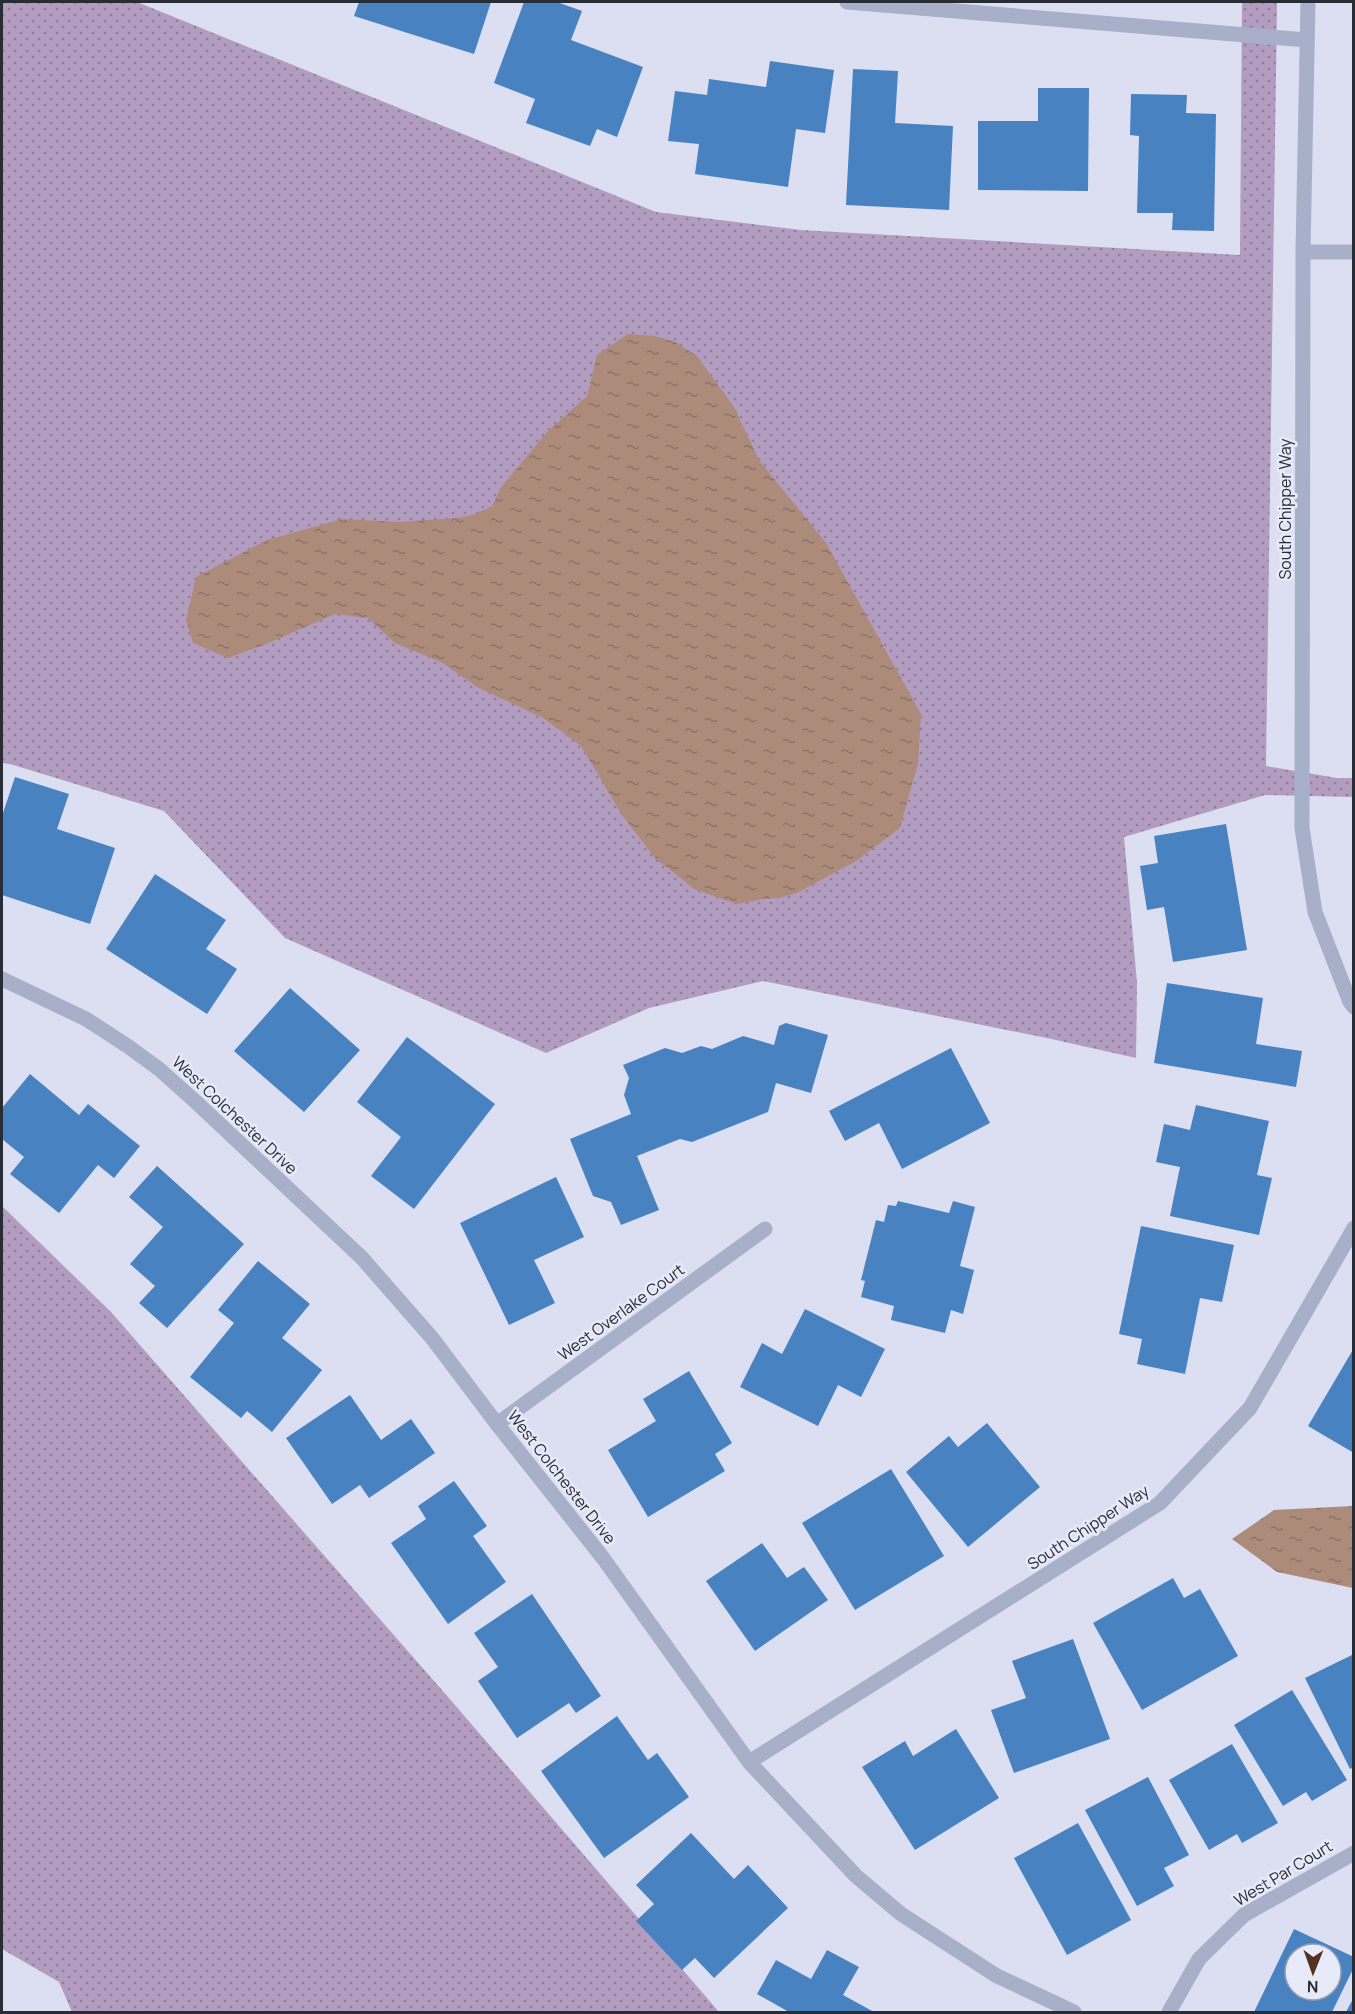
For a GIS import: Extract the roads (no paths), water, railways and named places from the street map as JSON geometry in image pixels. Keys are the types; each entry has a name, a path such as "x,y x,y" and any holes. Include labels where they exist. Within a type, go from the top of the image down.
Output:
{"street":[{"path":"847,2 1307,40"},
{"name":"South Chipper Way","path":"1308,2 1303,252 1302,828 1315,912 1353,1007"},
{"path":"1303,252 1353,252"},
{"name":"West Colchester Drive","path":"2,979 86,1020 152,1064 196,1102 362,1258 432,1338 603,1558 749,1762 856,1876 901,1914 998,1976 1074,2013"},
{"name":"South Chipper Way","path":"749,1762 1160,1503 1250,1408 1353,1228"},
{"name":"West Overlake Court","path":"497,1424 765,1229"},
{"name":"West Par Court","path":"1169,2013 1199,1959 1244,1915 1353,1853"}],"water":[{"path":"628,334 655,336 675,342 697,356 734,407 759,460 826,543 921,714 918,763 900,828 856,861 797,893 737,904 694,889 655,858 622,815 581,746 543,718 477,687 443,663 395,643 368,618 335,614 228,658 193,643 186,620 196,577 267,540 342,519 399,522 458,518 476,514 492,506 502,486 548,431 587,396 597,355"},
{"path":"1353,1506 1353,1588 1277,1572 1232,1539 1274,1510"}]}
